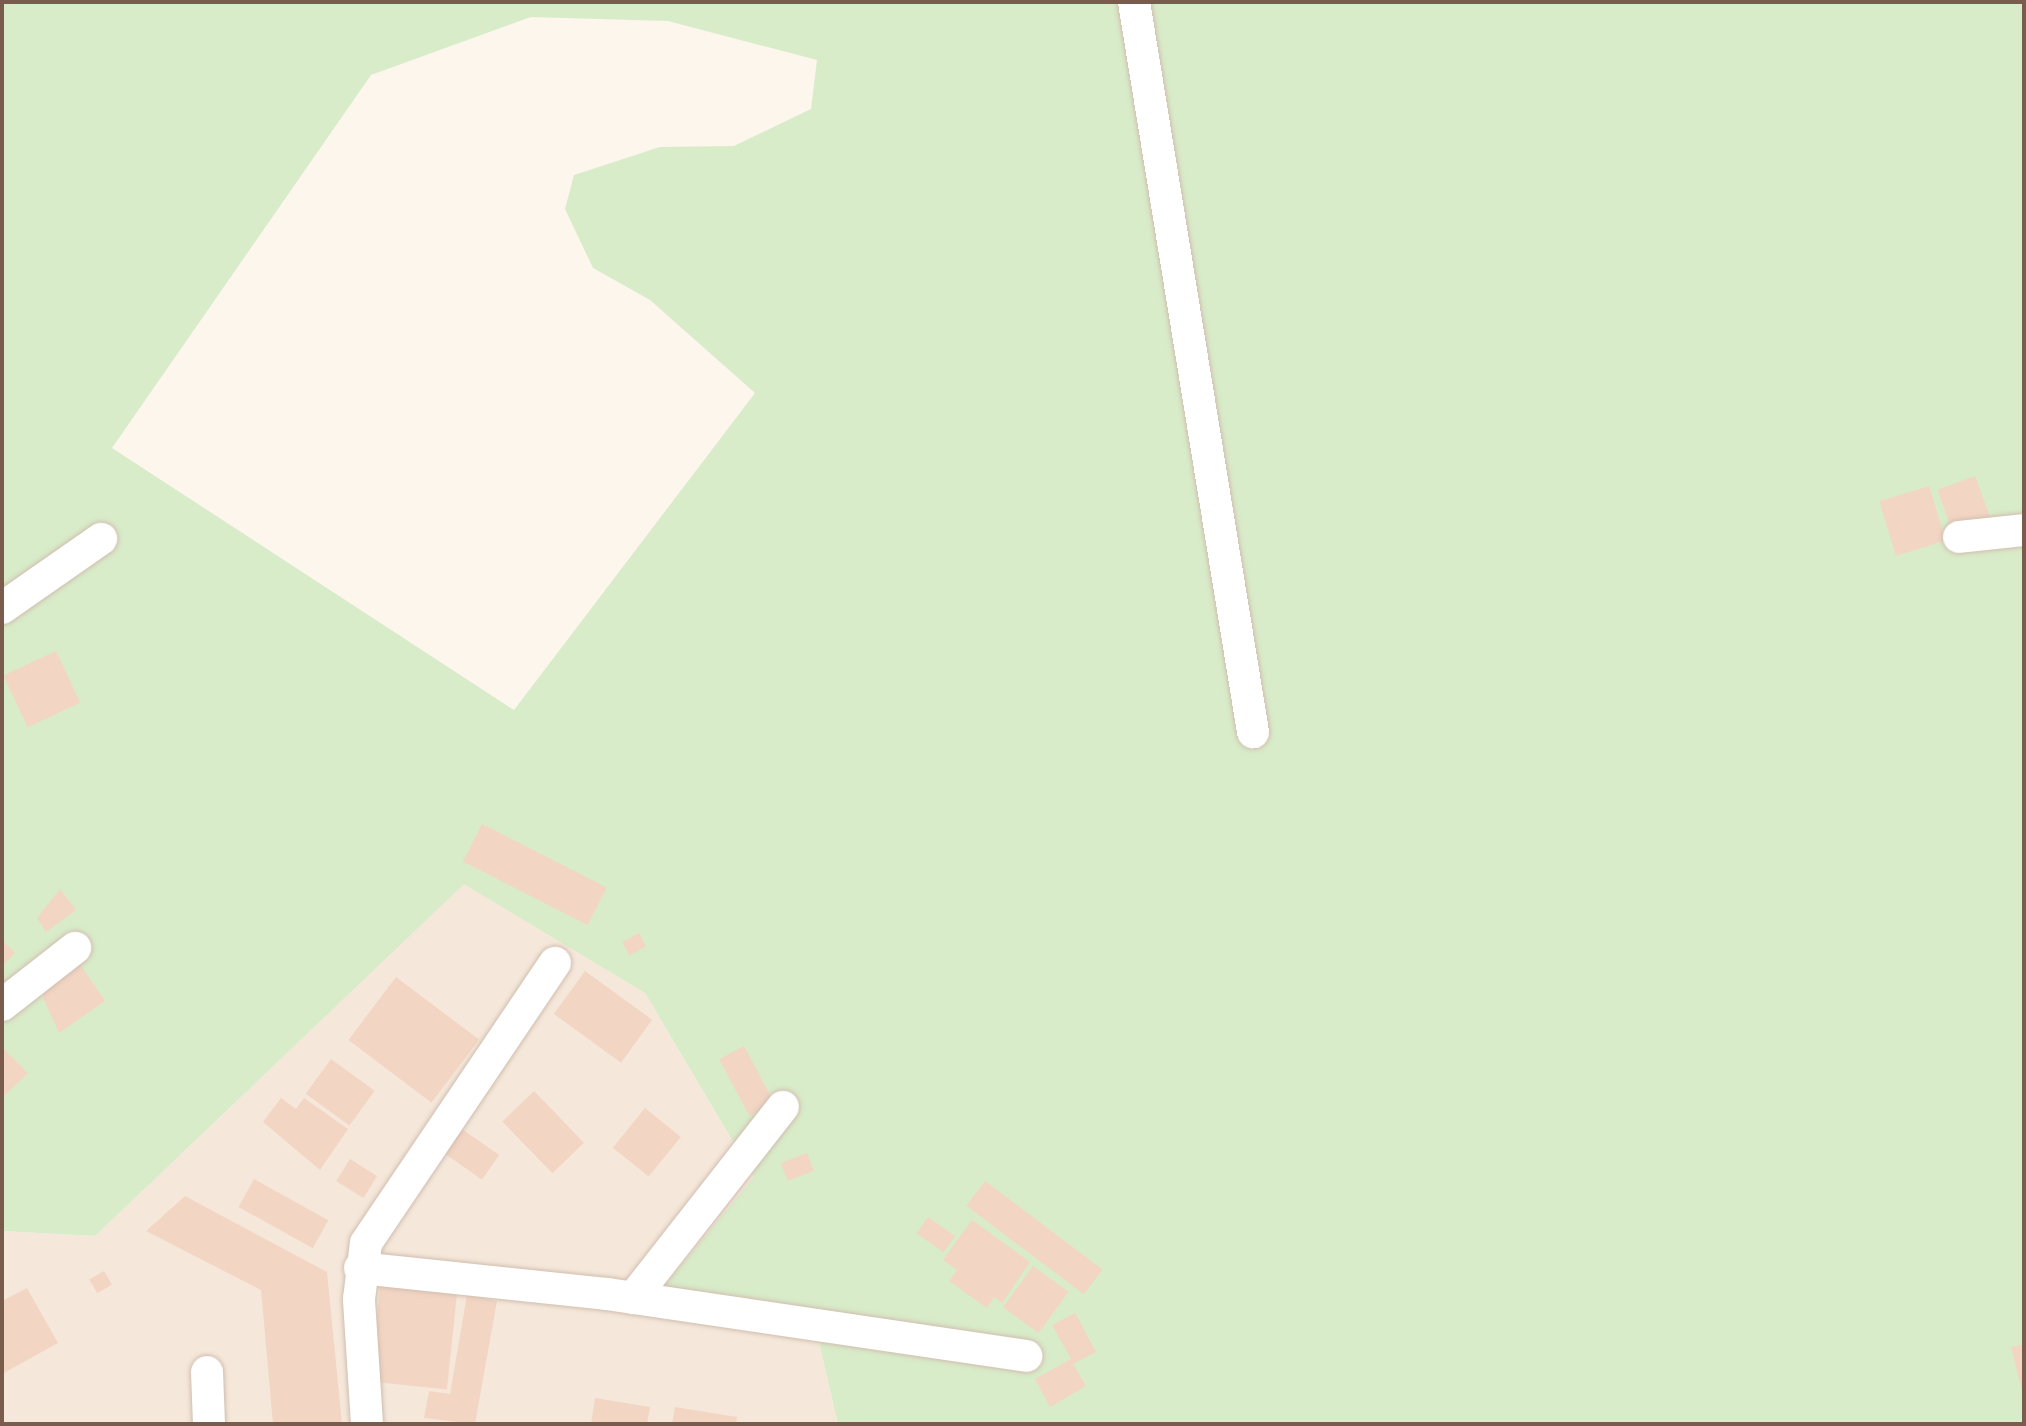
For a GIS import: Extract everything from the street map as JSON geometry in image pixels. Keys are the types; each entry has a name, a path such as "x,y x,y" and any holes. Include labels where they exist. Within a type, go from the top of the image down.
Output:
{"street":[{"path":"1134,2 1253,732"},
{"path":"1959,537 2024,530"},
{"path":"2,608 101,539"},
{"path":"2,1005 75,948"},
{"path":"367,1424 360,1268 366,1243 555,963"},
{"path":"633,1298 783,1107"},
{"path":"360,1268 633,1298 1026,1356"},
{"path":"207,1372 209,1424"}],"shaded area":[{"path":"464,883 645,993 754,1177 813,1317 838,1424 2,1424 2,1231 95,1236"}],"green space":[{"path":"2,2 2024,2 2024,1424 838,1424 813,1317 651,1302 754,1177 645,993 464,884 95,1236 2,1231","holes":["531,17 668,21 817,60 811,109 734,146 660,147 574,175 565,209 593,268 650,300 755,393 514,710 112,448 371,75"]}],"building":[{"path":"1975,476 1991,521 1954,535 1937,490"},
{"path":"1929,486 1946,541 1896,556 1879,501"},
{"path":"56,651 80,703 28,727 3,676"},
{"path":"482,824 607,888 588,925 463,861"},
{"path":"60,889 76,910 46,932 37,918"},
{"path":"639,933 646,946 629,955 622,942"},
{"path":"2,940 15,953 2,966"},
{"path":"77,960 105,1001 59,1033 38,986"},
{"path":"585,971 652,1020 621,1063 554,1014"},
{"path":"396,977 479,1040 432,1103 348,1040"},
{"path":"744,1046 774,1103 749,1116 719,1059"},
{"path":"2,1047 28,1073 2,1098"},
{"path":"331,1059 375,1091 349,1126 306,1094"},
{"path":"534,1091 584,1143 552,1173 502,1122"},
{"path":"281,1098 296,1109 304,1098 348,1129 320,1170 263,1122"},
{"path":"645,1108 681,1137 649,1177 613,1148"},
{"path":"459,1127 499,1155 482,1180 442,1152"},
{"path":"807,1153 814,1171 788,1181 781,1163"},
{"path":"350,1159 377,1176 363,1198 336,1181"},
{"path":"254,1179 328,1220 313,1248 238,1207"},
{"path":"985,1181 1102,1269 1084,1294 966,1206"},
{"path":"185,1196 327,1272 342,1424 273,1424 261,1290 146,1231"},
{"path":"928,1217 955,1236 944,1252 917,1233"},
{"path":"972,1220 1030,1262 1002,1303 994,1297 987,1308 949,1281 957,1270 943,1260"},
{"path":"1033,1266 1069,1292 1039,1333 1003,1307"},
{"path":"104,1271 112,1285 97,1293 89,1280"},
{"path":"381,1280 458,1288 447,1389 370,1381"},
{"path":"27,1288 58,1343 2,1374 2,1301"},
{"path":"467,1295 497,1301 475,1424 424,1418 429,1391 450,1394"},
{"path":"1075,1313 1096,1352 1073,1364 1086,1386 1050,1407 1035,1379 1071,1359 1052,1325"},
{"path":"2024,1344 2024,1396 2023,1396 2011,1347"},
{"path":"595,1398 650,1407 647,1424 591,1424"},
{"path":"675,1407 737,1417 736,1424 672,1424"}]}
